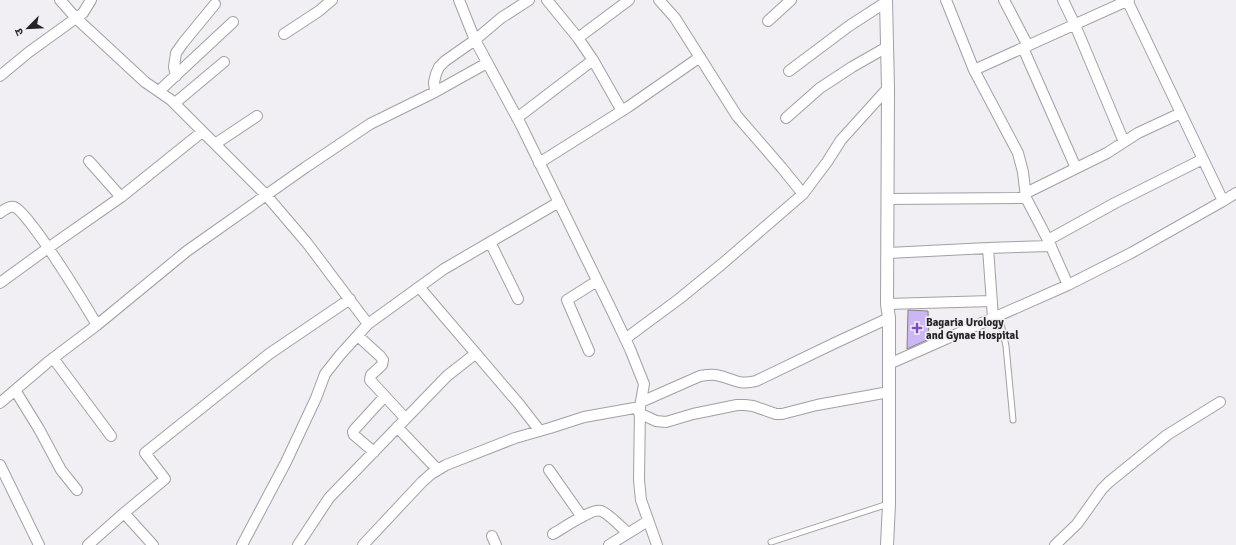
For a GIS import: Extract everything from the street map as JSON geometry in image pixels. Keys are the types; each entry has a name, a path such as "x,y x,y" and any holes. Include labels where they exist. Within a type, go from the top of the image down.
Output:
{"street":[{"path":"60,0 76,18 145,82 175,103 266,195 307,243 368,324"},
{"path":"2,71 83,13 91,0"},
{"path":"284,34 319,12 332,0"},
{"path":"458,0 475,40 517,118 625,338 644,384 640,407 639,480 641,500 657,545"},
{"path":"435,92 434,82 439,67 445,61 475,40 501,18 529,0"},
{"path":"546,0 578,38 593,60 622,111"},
{"path":"578,38 629,0"},
{"path":"659,0 674,18 737,116 804,194"},
{"path":"768,21 791,0"},
{"path":"946,0 974,70 1018,153 1023,172 1026,196 1050,243 1068,285"},
{"path":"1004,0 1076,168"},
{"path":"1063,0 1124,142"},
{"path":"974,70 1128,0 1223,201"},
{"path":"886,1 888,88 887,199 889,364 889,504 887,545"},
{"path":"789,71 849,26 886,1"},
{"path":"176,76 174,68 176,53 215,4"},
{"path":"159,91 233,22"},
{"path":"786,118 820,88 852,67 887,47"},
{"path":"539,163 622,111 700,58"},
{"path":"517,118 593,60"},
{"path":"175,103 224,62"},
{"path":"0,402 187,251 306,167 370,124 435,92 487,63"},
{"path":"625,338 679,299 804,194 842,140 888,88"},
{"path":"887,199 1026,196 1076,168 1107,153 1138,133 1181,113"},
{"path":"215,144 257,116"},
{"path":"0,283 121,198 202,132"},
{"path":"888,253 1050,243 1115,203 1203,159"},
{"path":"89,160 121,198"},
{"path":"889,364 1068,285 1131,253 1236,193"},
{"path":"242,545 286,462 316,398 325,374 368,324 444,269 558,202"},
{"path":"0,213 6,208 14,207 21,211 48,248 97,324"},
{"path":"490,242 518,299"},
{"path":"988,248 992,301 996,317"},
{"path":"589,351 567,300 597,281"},
{"path":"419,287 515,399 540,431"},
{"path":"88,545 165,479 145,453 269,354 350,299"},
{"path":"888,304 992,301"},
{"path":"363,545 422,482 446,465 514,438 584,417 640,407 700,376 717,375 738,383 756,381 888,318"},
{"path":"358,336 380,356 382,360 382,365 370,377 372,381 405,418"},
{"path":"298,545 329,498 447,376 475,354"},
{"path":"53,358 111,436"},
{"path":"15,390 39,429 61,470 77,490"},
{"path":"640,407 656,421 666,422 693,414 737,405 753,406 776,414 782,414 817,405 889,392"},
{"path":"374,452 354,435 353,432 385,396"},
{"path":"1055,545 1077,524 1102,489 1109,482 1167,435 1220,402"},
{"path":"397,427 437,470"},
{"path":"0,465 39,545"},
{"path":"550,470 582,517"},
{"path":"553,534 594,511 601,511 628,533"},
{"path":"124,513 153,545"},
{"path":"609,545 648,521"}],"lane":[{"path":"996,317 1006,346 1013,420"},
{"path":"771,542 889,504"}],"building":[{"path":"908,310 928,311 929,339 907,349"}],"place":[{"name":"Bagaria Urology and Gynae Hospital","path":"917,328"}]}
